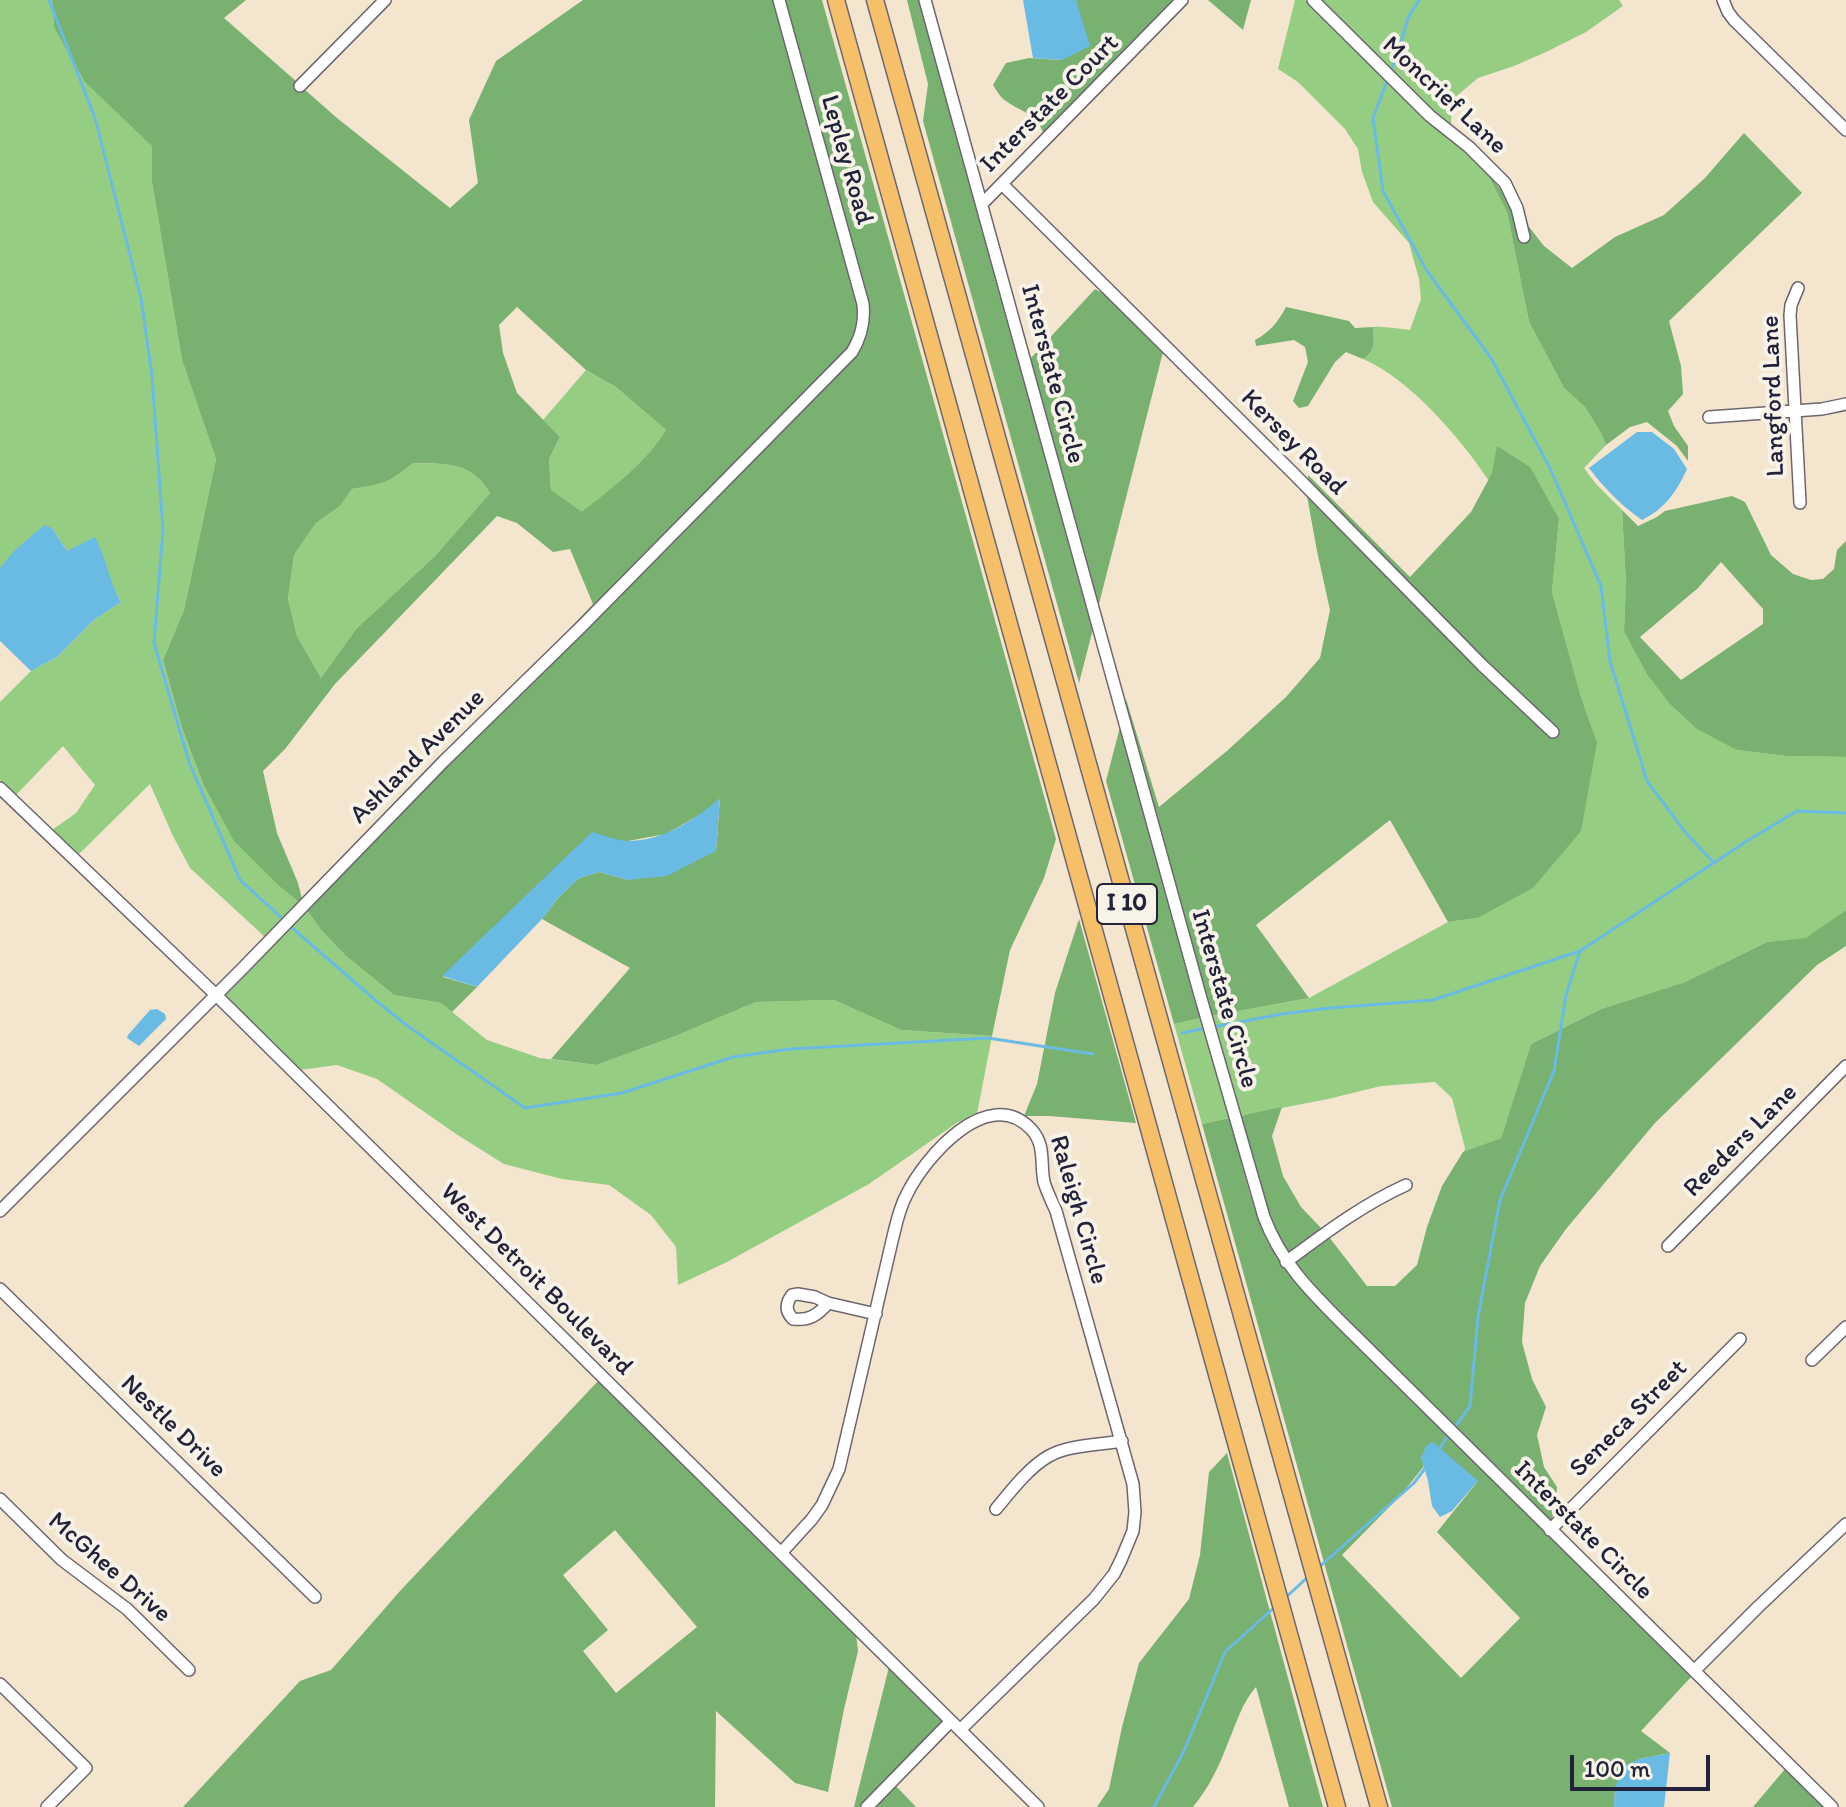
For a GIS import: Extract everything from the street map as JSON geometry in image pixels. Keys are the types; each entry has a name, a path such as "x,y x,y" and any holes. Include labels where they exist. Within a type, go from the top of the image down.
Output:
{"highway":[{"name":"I 10","path":"836,0 1337,1807"},
{"name":"I 10","path":"875,0 1379,1807"}],"street":[{"path":"300,86 385,0"},
{"name":"Lepley Road","path":"779,0 863,304 862,332"},
{"name":"Interstate Circle","path":"925,0 1215,1050 1270,1233 1302,1283 1832,1807"},
{"name":"Interstate Court","path":"982,204 1182,0"},
{"name":"Moncrief Lane","path":"1313,0 1430,116 1469,147 1505,183 1517,208 1524,237"},
{"path":"1723,0 1734,20 1846,130"},
{"name":"Kersey Road","path":"1002,184 1483,666 1553,732"},
{"name":"Langford Lane","path":"1798,288 1790,315 1800,503"},
{"name":"Ashland Avenue","path":"0,1211 841,364 852,352 862,332"},
{"path":"1709,417 1822,409 1846,404"},
{"name":"West Detroit Boulevard","path":"0,788 215,994 1038,1807"},
{"name":"Reeders Lane","path":"1668,1246 1846,1066"},
{"name":"Raleigh Circle","path":"781,1553 812,1519 833,1486 857,1400 900,1211 911,1186 941,1147 969,1123 1004,1115 1022,1121 1040,1143 1044,1181 1056,1211 1122,1441 1133,1484 1133,1531 1121,1560 1094,1599 867,1807"},
{"path":"1286,1262 1345,1219 1406,1185"},
{"name":"Nestle Drive","path":"0,1289 315,1597"},
{"path":"828,1303 876,1314"},
{"path":"1812,1360 1846,1327"},
{"name":"Seneca Street","path":"1550,1530 1740,1339"},
{"path":"996,1509 1030,1471 1050,1455 1122,1441"},
{"name":"McGhee Drive","path":"0,1499 62,1560 127,1609 189,1670"},
{"path":"1694,1671 1846,1524"},
{"path":"0,1684 86,1768 47,1807"}],"green space":[{"path":"0,0 52,0 54,27 152,146 152,182 182,360 216,459 184,610 163,660 182,728 204,786 234,840 299,902 265,937 190,868 150,784 78,855 52,830 76,813 95,785 63,746 16,795 0,780 0,702 31,671 57,657 94,620 121,602 117,594 67,551 52,528 0,568"},
{"path":"52,0 246,0 224,18 297,82 293,87 299,93 304,89 450,208 478,183 469,120 496,61 583,0 774,0 857,300 857,323 848,350 525,676 593,604 570,549 553,552 517,523 497,516 335,684 285,749 263,771 277,833 298,883 302,899 299,902 234,841 204,786 182,728 163,660 184,610 216,459 182,360 152,182 152,146 85,82 54,27","holes":["517,307 586,370 616,387 666,430 638,465 582,512 551,490 549,459 560,437 517,393 503,353 499,325","413,463 457,466 475,475 490,493 435,556 356,629 321,678 297,636 288,599 294,555 316,523 340,506 352,489 385,482"]},
{"path":"785,0 822,0 1056,839 1044,878 1010,950 992,1036 901,1030 834,1000 756,1002 596,1065 551,1059 630,968 542,919 579,878 599,872 628,880 716,851 720,799 703,813 666,834 628,841 443,977 477,987 452,1012 441,1003 394,995 345,955 306,909 787,426 859,349 868,324 868,302"},
{"path":"907,0 920,0 1093,629 1079,683 923,121 928,84"},
{"path":"1076,0 1175,0 1044,135 1038,122 1004,99 993,85 1006,63 1029,58 1062,60 1078,9"},
{"path":"1208,0 1251,0 1243,30"},
{"path":"1295,0 1305,0 1426,120 1466,151 1487,173 1507,212 1529,322 1564,388 1585,407 1606,445 1584,468 1622,510 1626,585 1624,631 1737,750 1786,756 1846,757 1846,910 1806,939 1767,942 1685,982 1601,1009 1531,1044 1501,1138 1464,1152 1452,1098 1435,1082 1381,1086 1240,1116 1211,1016 1309,998 1448,922 1477,918 1597,742 1552,592 1559,519 1493,473 1489,481 1464,447 1416,395 1381,368 1363,359 1372,349 1373,327 1410,330 1421,299 1419,279 1409,243 1373,202 1362,172 1358,149 1345,129 1298,82 1278,69"},
{"path":"1321,0 1619,0 1623,6 1586,32 1546,52 1478,78 1452,100 1451,126 1433,112"},
{"path":"1744,133 1802,193 1669,321 1681,366 1683,394 1668,411 1688,446 1688,461 1677,446 1647,422 1630,427 1606,445 1585,407 1564,388 1529,322 1507,212 1487,173 1509,200 1520,243 1530,239 1526,223 1544,246 1572,268 1615,237 1664,215 1705,178"},
{"path":"1095,289 1104,294 1163,352 1098,608 1030,359"},
{"path":"1286,307 1349,321 1355,328 1373,327 1370,353 1363,359 1346,352 1335,362 1308,406 1299,408 1293,401 1308,362 1305,347 1294,340 1256,346 1255,340 1273,326"},
{"path":"586,370 616,387 666,430 638,465 582,513 551,490 549,459 560,437 543,420"},
{"path":"1497,446 1530,467 1559,519 1552,592 1597,742 1581,831 1533,888 1477,918 1448,922 1390,820 1256,925 1309,998 1211,1016 1125,706 1126,699 1159,807 1286,697 1320,658 1330,610 1307,496 1553,739 1560,731 1487,662 1308,480 1308,475 1410,577 1471,512 1492,473"},
{"path":"413,463 457,466 475,475 490,493 435,556 356,629 321,678 297,636 288,599 294,555 316,523 340,506 352,489 385,482"},
{"path":"1732,496 1745,502 1771,555 1793,574 1811,580 1823,579 1834,569 1837,550 1846,541 1846,757 1786,756 1737,750 1697,729 1670,704 1647,674 1624,631 1626,584 1622,510 1638,526 1665,511","holes":["1721,562 1763,609 1763,624 1681,680 1640,637 1698,588"]},
{"path":"1120,727 1201,1018 1174,1024 1106,781"},
{"path":"306,909 345,955 394,995 441,1003 487,1040 540,1058 596,1065 756,1002 834,1000 901,1030 992,1036 977,1114 958,1122 869,1184 725,1263 678,1285 676,1247 651,1215 609,1185 562,1179 504,1164 377,1079 337,1065 300,1070 222,993"},
{"path":"1846,910 1846,946 1817,965 1655,1123 1566,1229 1540,1266 1525,1303 1522,1342 1532,1379 1546,1407 1537,1435 1544,1467 1557,1487 1555,1512 1550,1522 1345,1320 1293,1262 1329,1237 1367,1286 1395,1286 1417,1265 1442,1186 1463,1152 1501,1138 1531,1044 1601,1009 1685,982 1767,942 1806,938"},
{"path":"1079,919 1136,1123 1024,1116 1037,1084 1055,993"},
{"path":"1201,1018 1230,1118 1202,1124 1174,1024"},
{"path":"1282,1107 1272,1136 1283,1176 1301,1207 1322,1229 1288,1254 1268,1215 1240,1116"},
{"path":"1230,1118 1264,1234 1299,1287 1691,1677 1641,1731 1670,1753 1639,1759 1615,1789 1614,1807 1392,1807 1202,1124","holes":["1421,1457 1478,1481 1437,1532 1520,1618 1461,1678 1342,1555 1401,1495 1424,1466"]},
{"path":"599,1380 856,1634 858,1651 828,1792 795,1783 716,1711 715,1807 183,1807 300,1681 331,1670 400,1591","holes":["615,1530 697,1627 616,1693 583,1651 608,1630 563,1575"]},
{"path":"1227,1453 1323,1807 1289,1807 1256,1687 1243,1708 1213,1778 1193,1807 1097,1807 1109,1789 1139,1663 1189,1599 1200,1555 1209,1472"},
{"path":"889,1667 944,1722 861,1807 854,1807"},
{"path":"1785,1769 1824,1807 1753,1807"},
{"path":"895,1785 916,1807 874,1807"}],"water":[{"path":"1023,0 1076,0 1090,46 1062,60 1033,58"},
{"path":"1637,432 1652,432 1674,449 1687,469 1669,499 1642,520 1613,496 1589,468"},
{"path":"44,525 52,528 67,551 95,537 121,602 94,620 57,657 31,671 0,641 0,568"},
{"path":"720,798 716,851 667,876 628,880 599,872 579,878 477,987 442,976 592,832 625,841 655,837 690,821"},
{"path":"157,1009 165,1014 166,1019 139,1046 127,1038 150,1010"},
{"path":"1433,1442 1478,1481 1452,1511 1440,1517 1432,1506 1421,1457 1426,1446"},
{"path":"1670,1753 1664,1807 1614,1807 1615,1789 1622,1767 1639,1759"}],"waterway":[{"path":"49,0 95,118 141,298 152,376 163,530 154,643 189,762 240,880 284,920"},
{"path":"1391,70 1408,18 1419,0"},
{"path":"1388,78 1373,118 1383,191 1427,271 1491,358 1550,468 1601,586 1610,661 1647,781 1686,833 1714,863"},
{"path":"1213,1027 1330,1008 1433,1000 1580,951 1797,811 1846,813"},
{"path":"289,925 409,1027 525,1108 622,1093 733,1057 790,1049 988,1038 1093,1054"},
{"path":"1454,1428 1470,1406 1478,1317 1500,1200 1554,1071 1566,995 1580,951"},
{"path":"1182,1033 1206,1028"},
{"path":"1440,1448 1449,1434"},
{"path":"1318,1568 1414,1483 1426,1467"},
{"path":"1285,1598 1309,1576"},
{"path":"1154,1807 1184,1751 1225,1652 1277,1605"}]}
